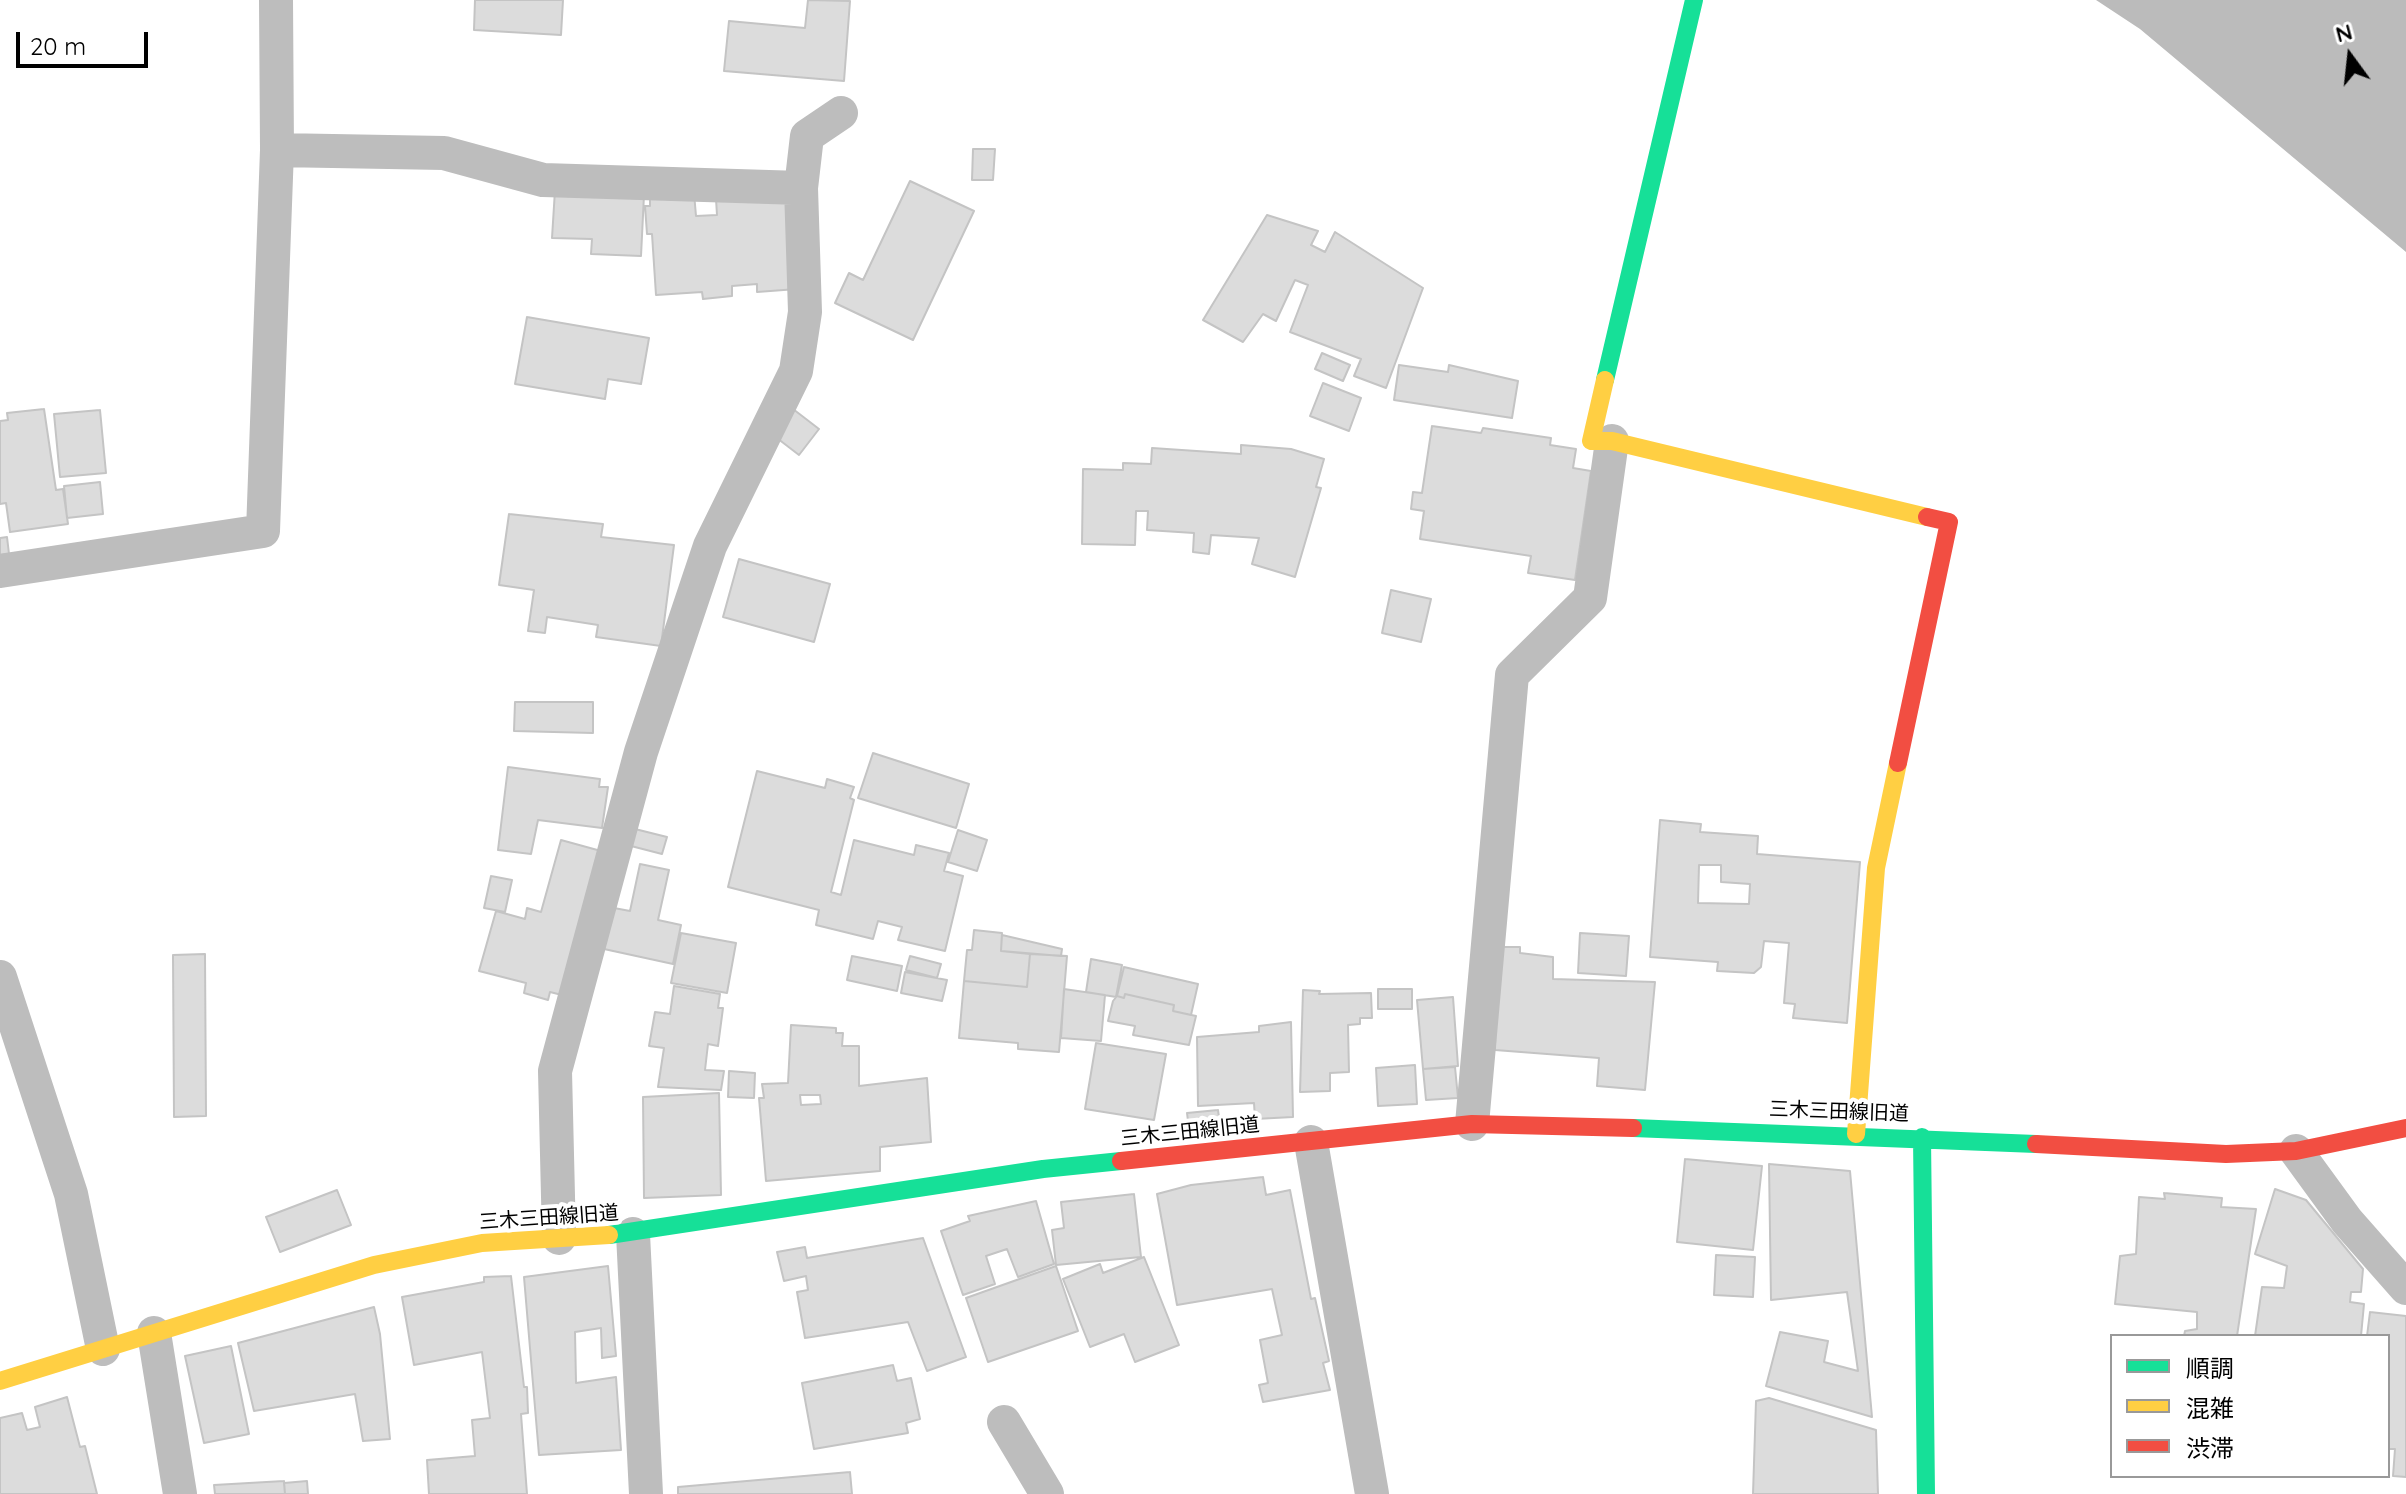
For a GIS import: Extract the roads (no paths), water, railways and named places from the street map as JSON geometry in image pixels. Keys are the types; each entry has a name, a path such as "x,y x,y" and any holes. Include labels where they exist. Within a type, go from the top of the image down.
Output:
{"street":[{"path":"0,571 263,531 277,150 276,0"},
{"path":"1694,0 1591,441 1612,441 1949,522 1876,868 1856,1134"},
{"path":"559,1238 555,1071 641,752 710,546 796,371 805,312 801,188 807,136 841,113"},
{"path":"277,150 444,153 543,180 801,188"},
{"path":"1472,1124 1512,675 1590,598 1612,441"},
{"path":"0,977 71,1194 103,1349"},
{"name":"三木三田線旧道","path":"0,1381 374,1265 482,1243 633,1234 1043,1169 1472,1124 1856,1134 2226,1154 2296,1151 2406,1128"},
{"path":"1922,1137 1926,1494"},
{"path":"1311,1142 1372,1494"},
{"path":"2296,1151 2347,1221 2406,1288"},
{"path":"633,1234 646,1494"},
{"path":"154,1333 180,1494"},
{"path":"1004,1422 1047,1494"}]}
